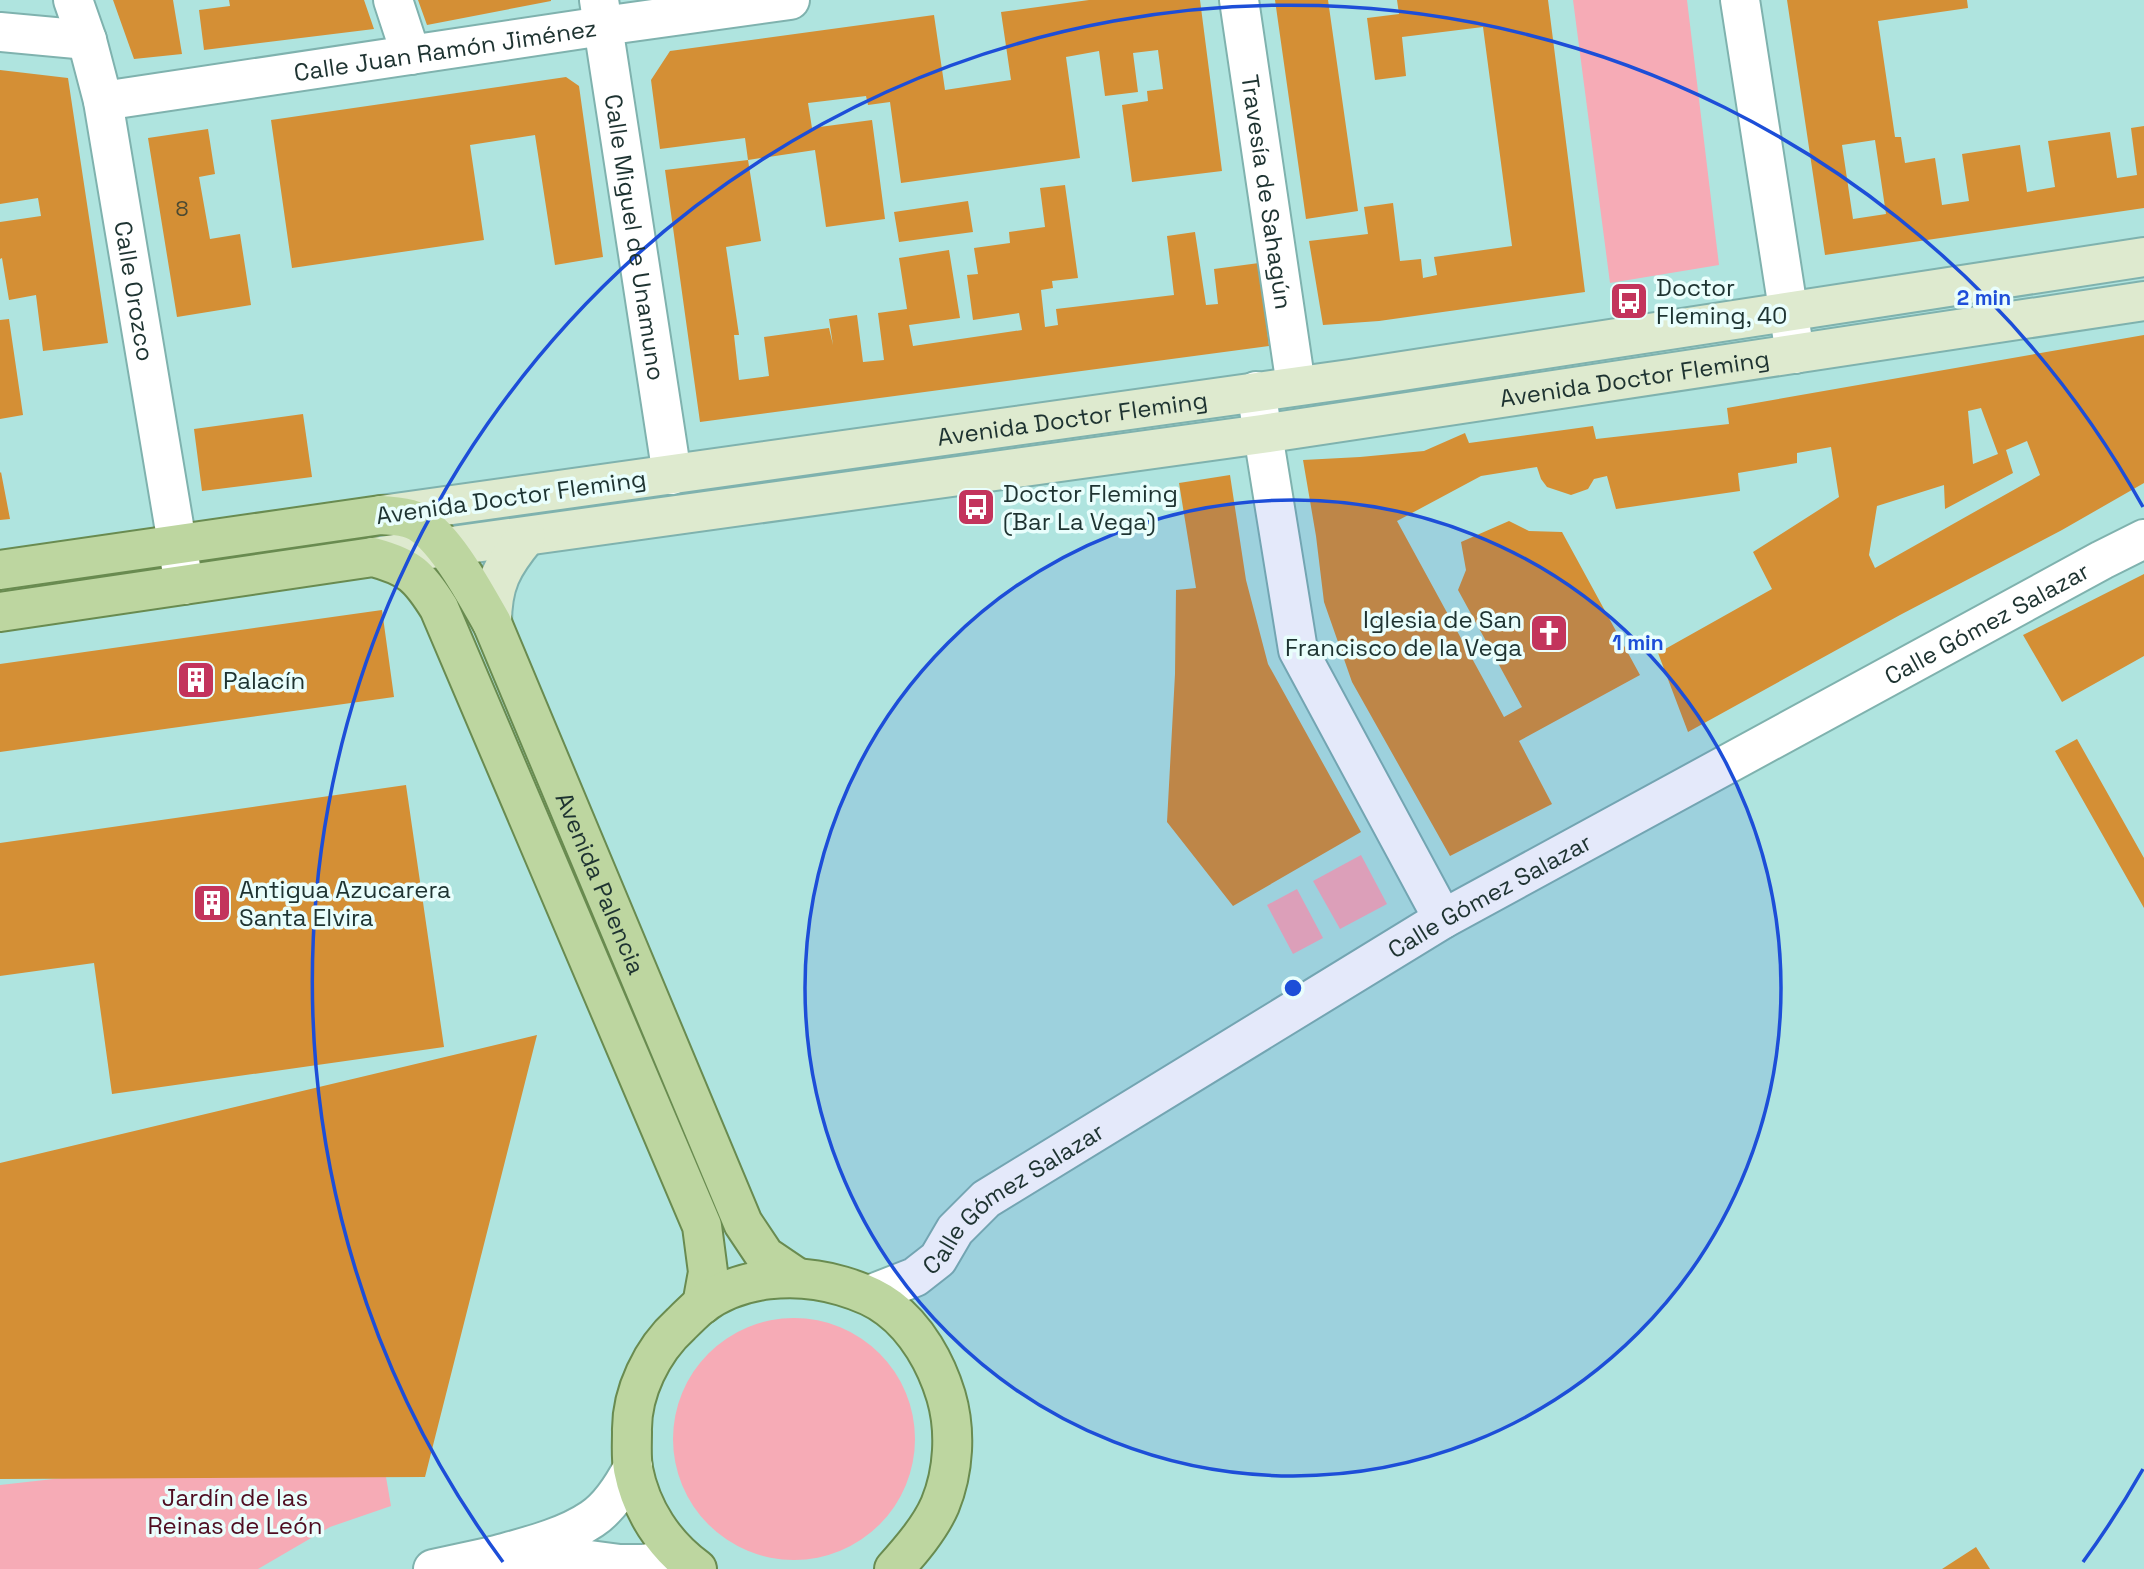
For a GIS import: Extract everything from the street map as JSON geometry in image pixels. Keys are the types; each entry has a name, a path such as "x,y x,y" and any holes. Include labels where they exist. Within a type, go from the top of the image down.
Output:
{"main road":[{"name":"Avenida Doctor Fleming","path":"0,570 1296,386 2144,257"},
{"name":"Avenida Doctor Fleming","path":"0,612 1262,433 2144,300"},
{"name":"Avenida Palencia","path":"381,515 416,521 432,533 492,623 743,1223 765,1256 796,1278"},
{"path":"492,623 492,603 496,586 507,559 526,537"},
{"name":"Avenida Palencia","path":"373,558 398,564 422,581 439,608 702,1226 708,1272 702,1305"},
{"path":"689,1563 658,1531 642,1500 633,1467 632,1420 643,1376 668,1336 702,1305 731,1289 763,1280 796,1278 825,1281 869,1295 890,1308 914,1333 938,1371 951,1415 952,1461 940,1505 915,1544 894,1569"}],"street":[{"name":"Calle Orozco","path":"74,0 103,101 184,585"},
{"path":"393,0 411,55"},
{"name":"Calle Juan Ramón Jiménez","path":"103,101 411,55 601,13 790,0"},
{"name":"Travesía de Sahagún","path":"1239,0 1296,386"},
{"path":"1740,0 1795,354"},
{"name":"Calle Miguel de Unamuno","path":"601,13 671,475"},
{"path":"0,33 87,40"},
{"path":"1256,391 1298,650 1443,919"},
{"name":"Calle Gómez Salazar","path":"869,1295 915,1277 939,1259 956,1230 986,1199 1443,919 2144,539"},
{"path":"433,1569 548,1540 590,1521 611,1501 633,1467"},
{"path":"493,1556 544,1554 621,1564 689,1563"}],"green space":[{"path":"1573,0 1687,0 1719,265 1610,283"},
{"path":"1361,855 1387,904 1340,929 1313,881"},
{"path":"1297,889 1323,938 1293,954 1267,905"},
{"path":"794,1318 818,1320 851,1332 887,1362 901,1382 910,1404 915,1439 913,1463 901,1496 871,1532 851,1546 829,1555 794,1560 770,1558 737,1546 701,1516 687,1496 678,1474 673,1439 675,1415 687,1382 717,1346 737,1332 759,1323"},
{"name":"Jardín de las Reinas de León","path":"381,1448 391,1506 330,1527 258,1569 0,1569 0,1485"}],"building":[{"path":"113,0 173,0 182,54 134,59"},
{"path":"229,0 364,0 374,29 204,50 199,10 230,6"},
{"path":"418,0 551,0 551,1 427,25"},
{"path":"1089,0 1200,0 1222,171 1132,182 1122,105 1148,101 1147,91 1163,89 1158,50 1133,53 1138,92 1105,96 1099,51 1066,57 1080,158 901,183 890,102 868,105 866,96 808,103 812,128 872,120 885,219 826,227 815,150 748,160 745,138 660,149 651,80 670,51 934,15 945,90 1011,80 1001,12"},
{"path":"1275,0 1328,0 1358,211 1306,219"},
{"path":"1397,0 1548,0 1585,292 1379,321 1323,325 1309,241 1368,234 1364,207 1393,203 1400,261 1421,259 1423,278 1437,275 1434,257 1512,246 1483,27 1402,37 1406,76 1375,80 1367,18 1399,14"},
{"path":"1787,0 1967,0 1968,8 1878,21 1895,137 1901,137 1905,163 1935,158 1942,205 1969,201 1962,154 2020,145 2027,192 2055,187 2048,141 2110,132 2117,178 2137,175 2131,128 2144,126 2144,208 1825,255","holes":["1875,140 1886,214 1853,219 1842,145"]},
{"path":"0,70 68,78 108,343 43,351 36,295 9,300 2,258 0,259 0,222 41,216 38,198 0,204"},
{"path":"566,77 579,86 603,257 555,265 535,135 470,145 484,240 292,268 271,120"},
{"path":"208,129 215,174 199,177 210,239 240,234 251,305 177,317 148,138"},
{"path":"748,160 761,241 726,247 739,335 734,335 739,380 769,376 764,337 829,328 833,345 829,319 857,315 863,362 884,360 878,313 907,309 899,258 949,250 960,318 909,325 913,346 1022,330 1019,313 973,320 967,275 978,274 974,248 1010,243 1009,232 1045,227 1040,188 1065,185 1078,278 1052,281 1053,288 1041,290 1045,327 1058,325 1056,309 1174,295 1167,236 1195,232 1206,305 1218,304 1214,269 1259,263 1269,346 700,422 665,170"},
{"path":"968,201 973,232 899,242 894,212"},
{"path":"9,319 23,415 0,419 0,320"},
{"path":"2144,335 2144,483 1688,732 1658,653 1772,589 1753,552 1839,497 1831,447 1797,453 1797,463 1738,473 1740,491 1616,509 1607,476 1594,479 1588,489 1571,495 1547,487 1537,467 1481,476 1397,521 1504,717 1522,707 1458,590 1466,570 1461,542 1509,521 1529,531 1562,532 1640,675 1519,741 1552,804 1450,856 1352,682 1324,602 1303,460 1424,451 1465,433 1469,443 1593,426 1596,439 1729,424 1727,408","holes":["1981,408 1998,454 1973,464 1968,411","2027,441 2040,475 1875,568 1869,555 1877,506 1944,485 1945,509 2013,473 2006,450"]},
{"path":"303,414 312,477 202,491 194,429"},
{"path":"0,473 10,519 0,520"},
{"path":"1230,475 1246,580 1268,664 1361,832 1233,906 1167,822 1175,674 1176,590 1196,588 1179,483"},
{"path":"2144,574 2144,656 2062,702 2023,635"},
{"name":"Palacín","path":"382,610 394,697 0,752 0,664"},
{"path":"2077,739 2144,858 2144,908 2055,751"},
{"name":"Antigua Azucarera Santa Elvira","path":"406,785 444,1047 112,1094 94,963 0,976 0,843"},
{"path":"537,1035 425,1477 0,1479 0,1163"},
{"path":"1976,1547 1990,1569 1942,1569"}],"place":[{"name":"Doctor Fleming, 40","path":"1629,301"},
{"name":"Doctor Fleming (Bar La Vega)","path":"976,507"},
{"name":"Iglesia de San Francisco de la Vega","path":"1549,633"},
{"name":"Palacín","path":"196,680"},
{"name":"Antigua Azucarera Santa Elvira","path":"212,903"}]}
